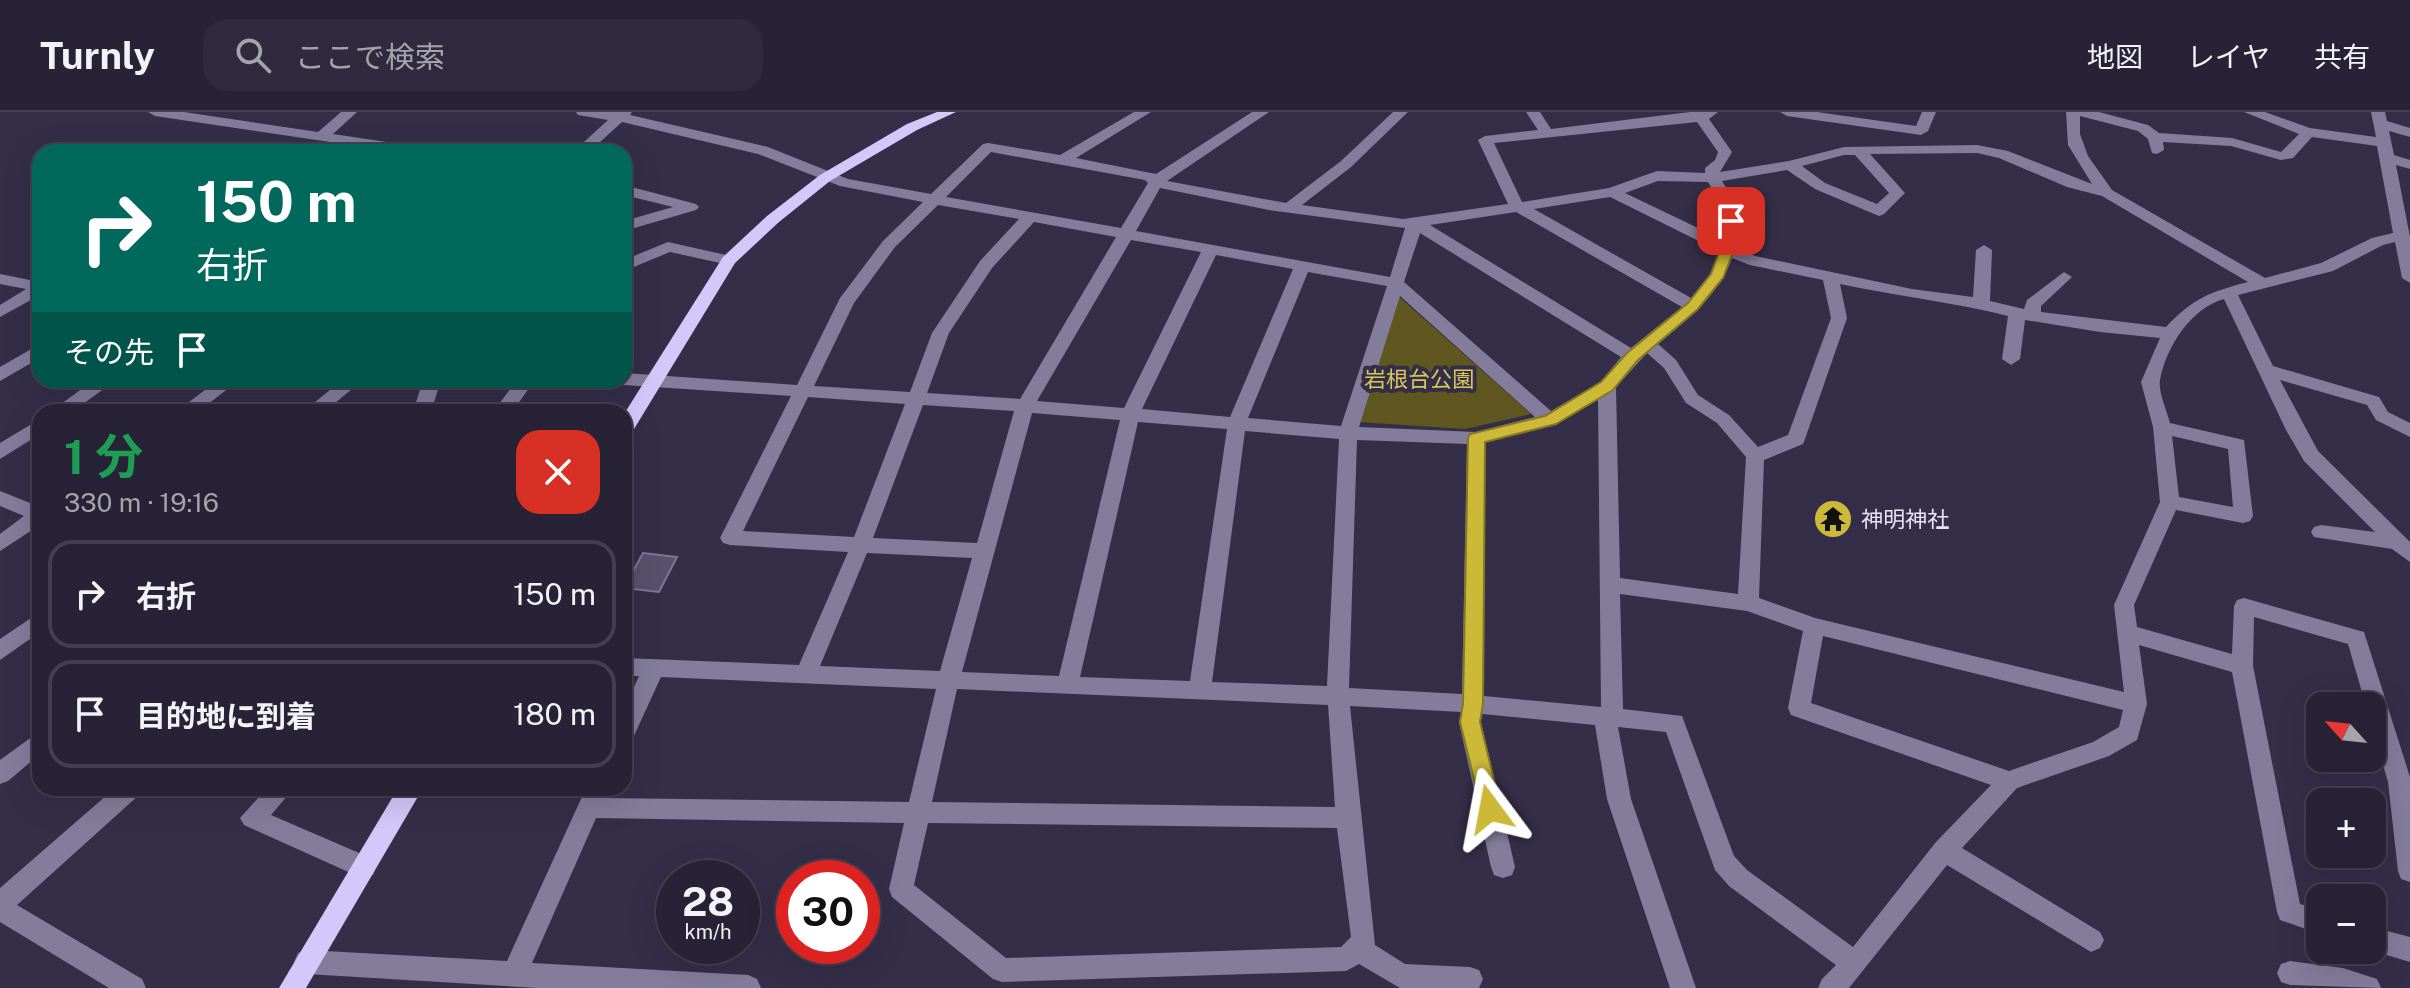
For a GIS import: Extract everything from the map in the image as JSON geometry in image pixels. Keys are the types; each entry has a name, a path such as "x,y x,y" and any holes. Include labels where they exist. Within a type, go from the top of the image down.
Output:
{"main road":[{"path":"632,416 729,260 773,219 825,178 912,127 949,112"},
{"path":"292,988 364,867 399,796"}],"street":[{"path":"155,112 374,144"},
{"path":"321,136 350,112"},
{"path":"583,112 622,114 737,142 799,162 825,178 1396,283 1550,420"},
{"path":"1063,160 1144,112"},
{"path":"1262,112 1169,170 1156,183 1025,406 949,678 901,889 1002,970 1346,959 1364,942 1348,818 1338,696 1348,433 1415,223"},
{"path":"1291,206 1346,164 1401,112"},
{"path":"1533,112 1547,133"},
{"path":"1787,112 1921,131 1929,112"},
{"path":"2073,112 2071,129 2076,147 2107,193"},
{"path":"2082,112 2143,128 2156,143 2232,142 2281,156 2288,155 2308,132"},
{"path":"2251,112 2308,132 2386,151 2410,165"},
{"path":"589,144 622,114"},
{"path":"632,380 1025,406 1348,433 1476,438 1550,420 1607,386 1632,356 1693,306 1718,275 1727,250 1730,207 1713,178 1712,168 1721,162 1725,152 1703,114 1485,140 1516,205 1693,306"},
{"path":"2379,118 2410,133"},
{"path":"2379,118 2410,278"},
{"path":"984,551 730,538 846,302 889,244 933,197 988,147 1150,176 1156,183 1269,205 1403,224 1612,192 1657,176 1713,178 1859,150 1977,149 2014,158 2072,184 2107,193 2261,283"},
{"path":"1790,165 1820,186 1879,211 1897,193 1859,150"},
{"path":"632,192 691,207 632,224"},
{"path":"1612,192 1750,260 1831,279 1981,304 2024,315 2170,333"},
{"path":"806,674 861,544 913,400 941,333 986,265 1032,215"},
{"path":"1415,223 1632,356"},
{"path":"632,667 1338,696 1473,704 1674,723 1724,862 1844,980 1944,850 2009,781 2101,749 2129,733 2136,704 2124,605 2170,502 2162,427 2150,382 2170,333 2189,312 2212,297 2327,267 2378,241 2400,236"},
{"path":"632,263 668,247 729,260"},
{"path":"1068,683 1130,415 1211,248"},
{"path":"1981,304 1984,250"},
{"path":"1200,690 1237,423 1303,265"},
{"path":"2011,359 2024,315 2064,277"},
{"path":"0,279 32,285"},
{"path":"1755,456 1796,439 1839,318 1831,279"},
{"path":"0,312 32,292"},
{"path":"2229,293 2295,430 2311,456 2404,548"},
{"path":"1648,344 1670,364 1692,399 1723,419 1755,456 1748,603"},
{"path":"0,375 32,355"},
{"path":"2267,370 2373,401 2382,416 2410,431"},
{"path":"1607,386 1612,585 1608,715 1619,799 1683,988"},
{"path":"71,404 95,388"},
{"path":"196,404 219,388"},
{"path":"322,404 344,388"},
{"path":"2162,427 2237,445 2243,516 2170,502"},
{"path":"0,452 32,430"},
{"path":"1476,438 1473,704 1470,722 1503,867"},
{"path":"0,498 32,512"},
{"path":"0,544 32,521"},
{"path":"2321,532 2404,548"},
{"path":"1612,585 1748,603 1814,626 2136,704"},
{"path":"2306,917 2289,912 2242,666 2244,606 2357,638 2400,782 2409,856"},
{"path":"0,651 32,626"},
{"path":"1814,626 1799,708 2009,781"},
{"path":"2125,632 2242,666"},
{"path":"632,716 654,668"},
{"path":"0,774 32,748"},
{"path":"122,796 0,906 133,988"},
{"path":"274,796 252,818 364,867"},
{"path":"515,973 594,798 920,812 1348,818"},
{"path":"1944,850 2091,940"},
{"path":"2386,944 2410,949"},
{"path":"1357,948 1401,976 1470,979"},
{"path":"307,962 733,987"},
{"path":"2290,973 2343,980 2368,988"}],"green space":[{"name":"岩根台公園","path":"1396,294 1531,414 1465,429 1358,422"}],"building":[{"path":"643,553 677,557 659,592 632,589 632,573"}],"place":[{"name":"神明神社","path":"1833,519"}],"route":[{"path":"1490,809 1470,722 1473,704 1476,438 1550,420 1607,386 1632,356 1693,306 1718,275 1727,250 1731,221"}]}
